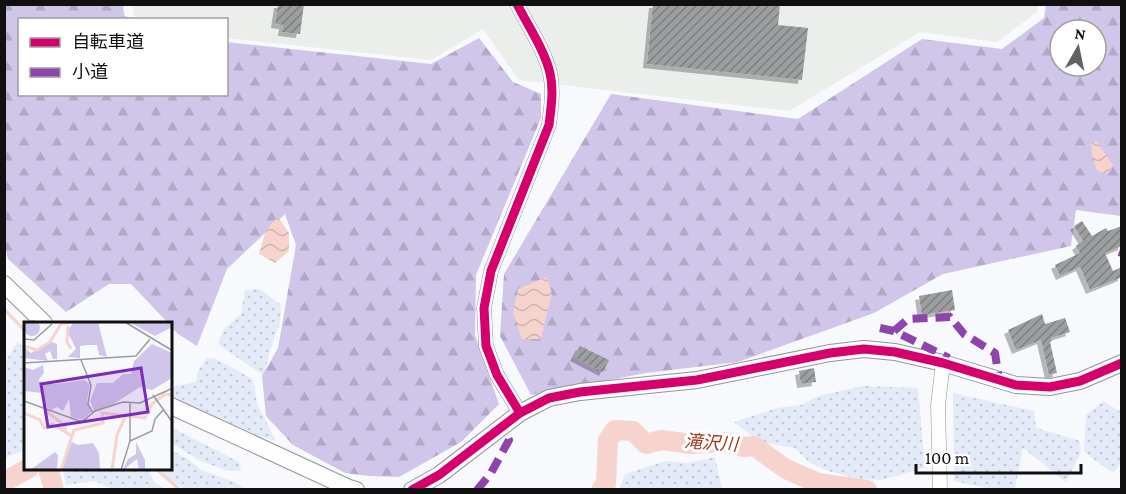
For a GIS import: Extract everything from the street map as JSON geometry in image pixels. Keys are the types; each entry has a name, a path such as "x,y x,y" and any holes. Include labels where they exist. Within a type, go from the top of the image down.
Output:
{"street":[{"path":"517,4 550,73 552,104 549,125 491,271 484,308 486,346 497,375 520,413"},
{"path":"4,284 43,322"},
{"path":"412,489 439,475 520,413 549,398 580,392 697,380 830,353 864,349 895,352 944,363 1016,385 1050,387 1080,381 1122,363"},
{"path":"940,484 938,405 944,363"},
{"path":"172,405 349,488 356,489"}],"shaded area":[{"path":"133,4 1038,5 1037,12 997,42 920,32 789,111 519,80 483,29 431,60 228,38 228,18 139,18 133,14"},
{"path":"260,289 281,305 280,323 264,376 218,344 224,329 241,314 245,290"},
{"path":"17,342 24,347 24,450 5,458 5,363"},
{"path":"207,358 216,359 253,379 257,404 276,441 222,425 172,400 172,387 196,382 198,370"},
{"path":"863,386 918,388 925,468 882,480 859,479 828,471 809,462 795,448 760,442 734,422 777,408 801,405 818,396"},
{"path":"953,393 1034,411 1036,428 1080,441 1081,453 1066,482 1023,448 1015,489 989,489 954,481"},
{"path":"1103,401 1121,412 1121,463 1113,473 1084,452 1086,415"},
{"path":"172,428 239,462 241,471 225,470 199,460 172,444"},
{"path":"172,451 188,459 201,470 235,482 246,489 185,489 168,480 160,470 172,470"},
{"path":"715,457 722,489 619,489 625,474 665,461 689,463"},
{"path":"64,470 148,470 154,482 166,489 112,489 95,481 65,485"}],"green space":[{"path":"4,5 123,5 124,15 128,18 18,18 18,96 228,96 228,42 431,64 479,38 513,82 541,94 541,118 476,275 475,335 499,404 461,442 399,477 345,473 293,445 266,416 262,376 278,348 296,245 285,214 227,269 197,346 178,334 172,328 172,322 167,322 131,284 109,284 66,312 8,259 4,243"},
{"path":"1046,5 1121,5 1121,216 1076,210 1071,246 943,274 874,313 738,362 646,373 531,395 500,336 504,274 611,94 798,119 922,39 1002,49 1044,18"}],"water":[{"path":"1091,142 1097,142 1113,165 1107,173 1097,171 1092,156"},
{"path":"278,217 289,233 289,251 275,263 259,254 266,230"},
{"path":"546,277 552,293 541,339 522,339 513,312 518,289"}],"building":[{"path":"278,4 304,4 300,34 282,32 283,25 275,24"},
{"path":"653,4 780,4 778,25 808,28 802,80 647,64"},
{"path":"1082,221 1092,236 1106,228 1108,231 1122,226 1122,246 1105,253 1113,271 1122,267 1122,277 1090,290 1080,267 1060,276 1055,265 1080,253 1076,246 1083,241 1074,226"},
{"path":"952,290 955,310 922,315 919,296"},
{"path":"1042,314 1045,324 1065,318 1070,332 1051,338 1057,373 1049,375 1041,340 1016,350 1008,330"},
{"path":"580,346 609,360 603,372 574,357"},
{"path":"814,368 816,382 801,384 799,371"}],"waterway":[{"path":"4,309 24,330"},
{"name":"滝沢川","path":"601,490 606,484 608,440 615,430 633,431 646,444 661,440 692,444 725,442 744,447 754,446 786,469 818,483 867,490"},
{"name":"滝沢川","path":"4,482 25,470"},
{"name":"滝沢川","path":"49,470 54,490"},
{"path":"157,470 180,490"}],"marked path":[{"path":"894,331 908,319 950,317 964,334 995,353 999,380"},
{"path":"880,328 894,331 949,358"},
{"path":"477,490 491,473 509,440 503,427"}],"cycle path":[{"path":"517,4 540,46 550,73 551,112 549,125 491,271 484,308 486,346 497,375 520,413"},
{"path":"412,490 439,475 520,413 549,398 580,392 697,380 830,353 864,349 895,352 943,363 1016,385 1050,387 1080,381 1122,363"}]}
